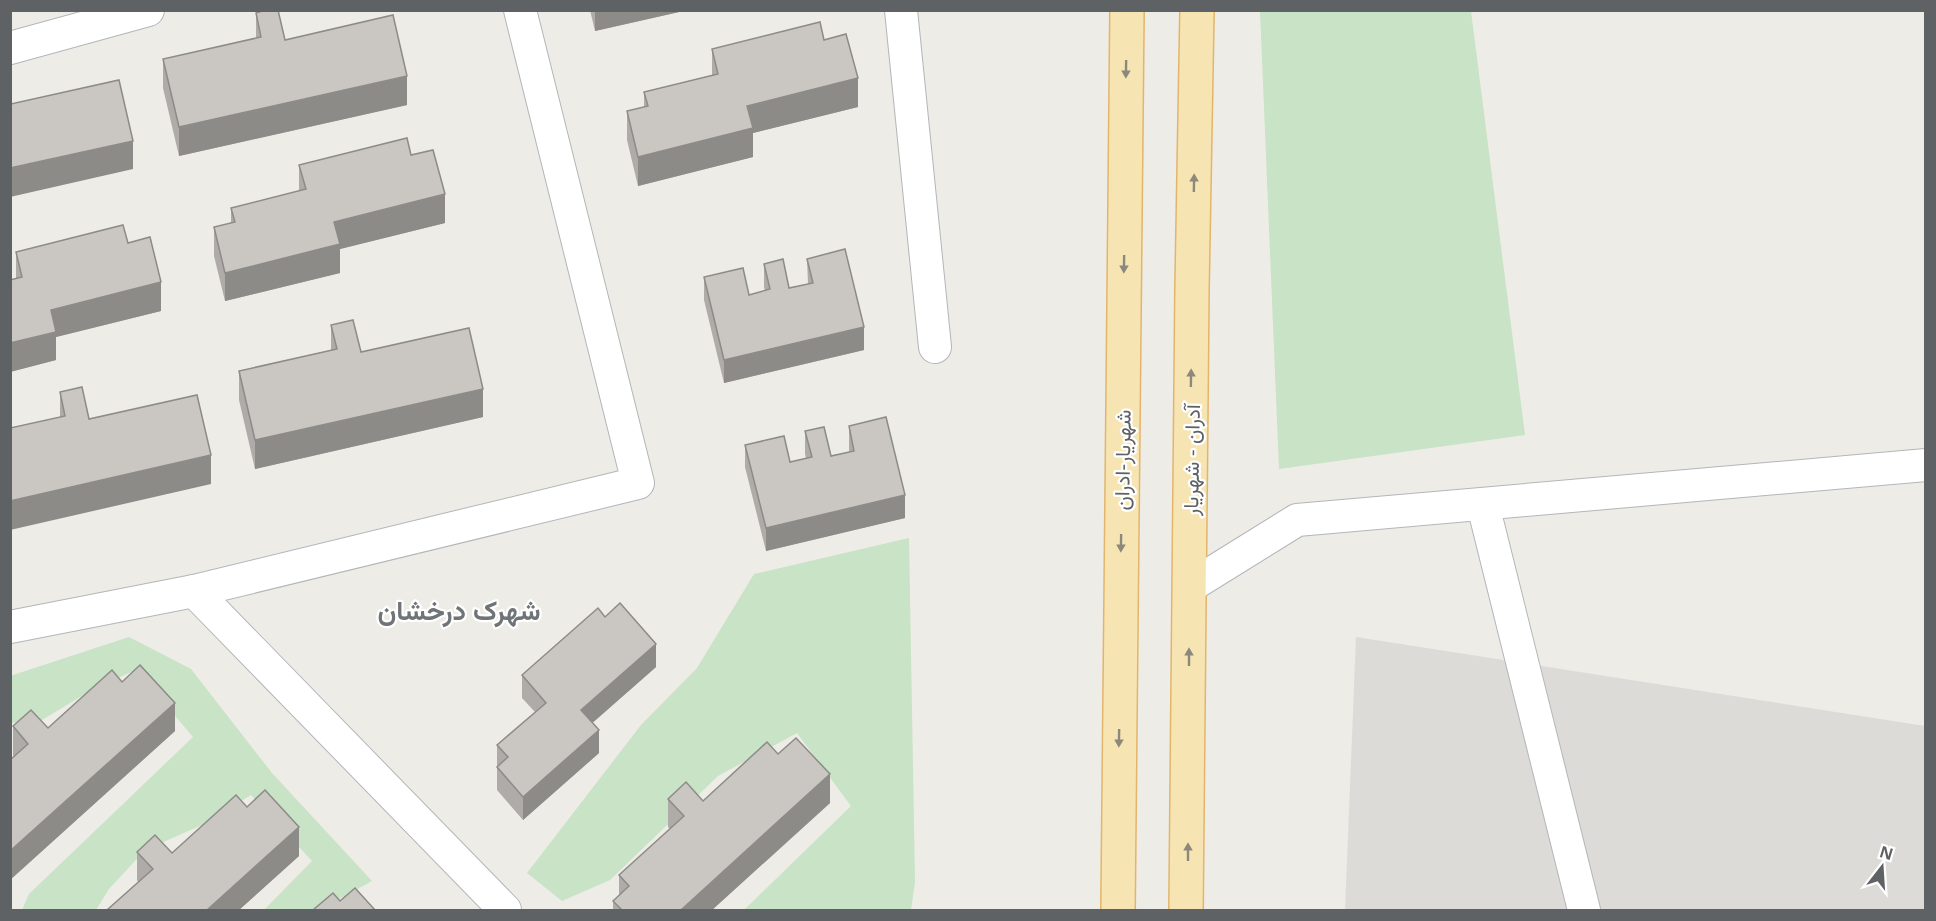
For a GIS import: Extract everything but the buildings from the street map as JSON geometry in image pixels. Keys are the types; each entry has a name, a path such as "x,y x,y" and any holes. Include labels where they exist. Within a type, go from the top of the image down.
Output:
{"main road":[{"name":"شهریار-ادران","path":"1118,910 1126,10"},
{"name":"آدران - شهریار","path":"1186,910 1197,10"}],"street":[{"path":"10,48 148,10"},
{"path":"10,627 194,591 638,483 520,10"},
{"path":"902,10 935,347"},
{"path":"1189,587 1297,520 1926,465"},
{"path":"1483,505 1584,910"},
{"path":"194,591 505,910"}],"shaded area":[{"path":"1356,637 1925,726 1925,910 1345,910"}],"green space":[{"path":"1260,11 1471,11 1525,435 1279,469"},
{"path":"909,538 915,882 911,910 744,910 851,806 797,733 718,776 610,880 562,901 527,873 641,725 697,668 754,574"},
{"path":"129,637 191,669 272,773 372,881 319,910 264,910 312,861 251,795 202,825 145,850 109,889 96,910 22,910 29,894 193,737 136,670 95,688 42,720 11,723 10,676"}],"district":[{"name":"شهرک درخشان","path":"459,609"}]}
